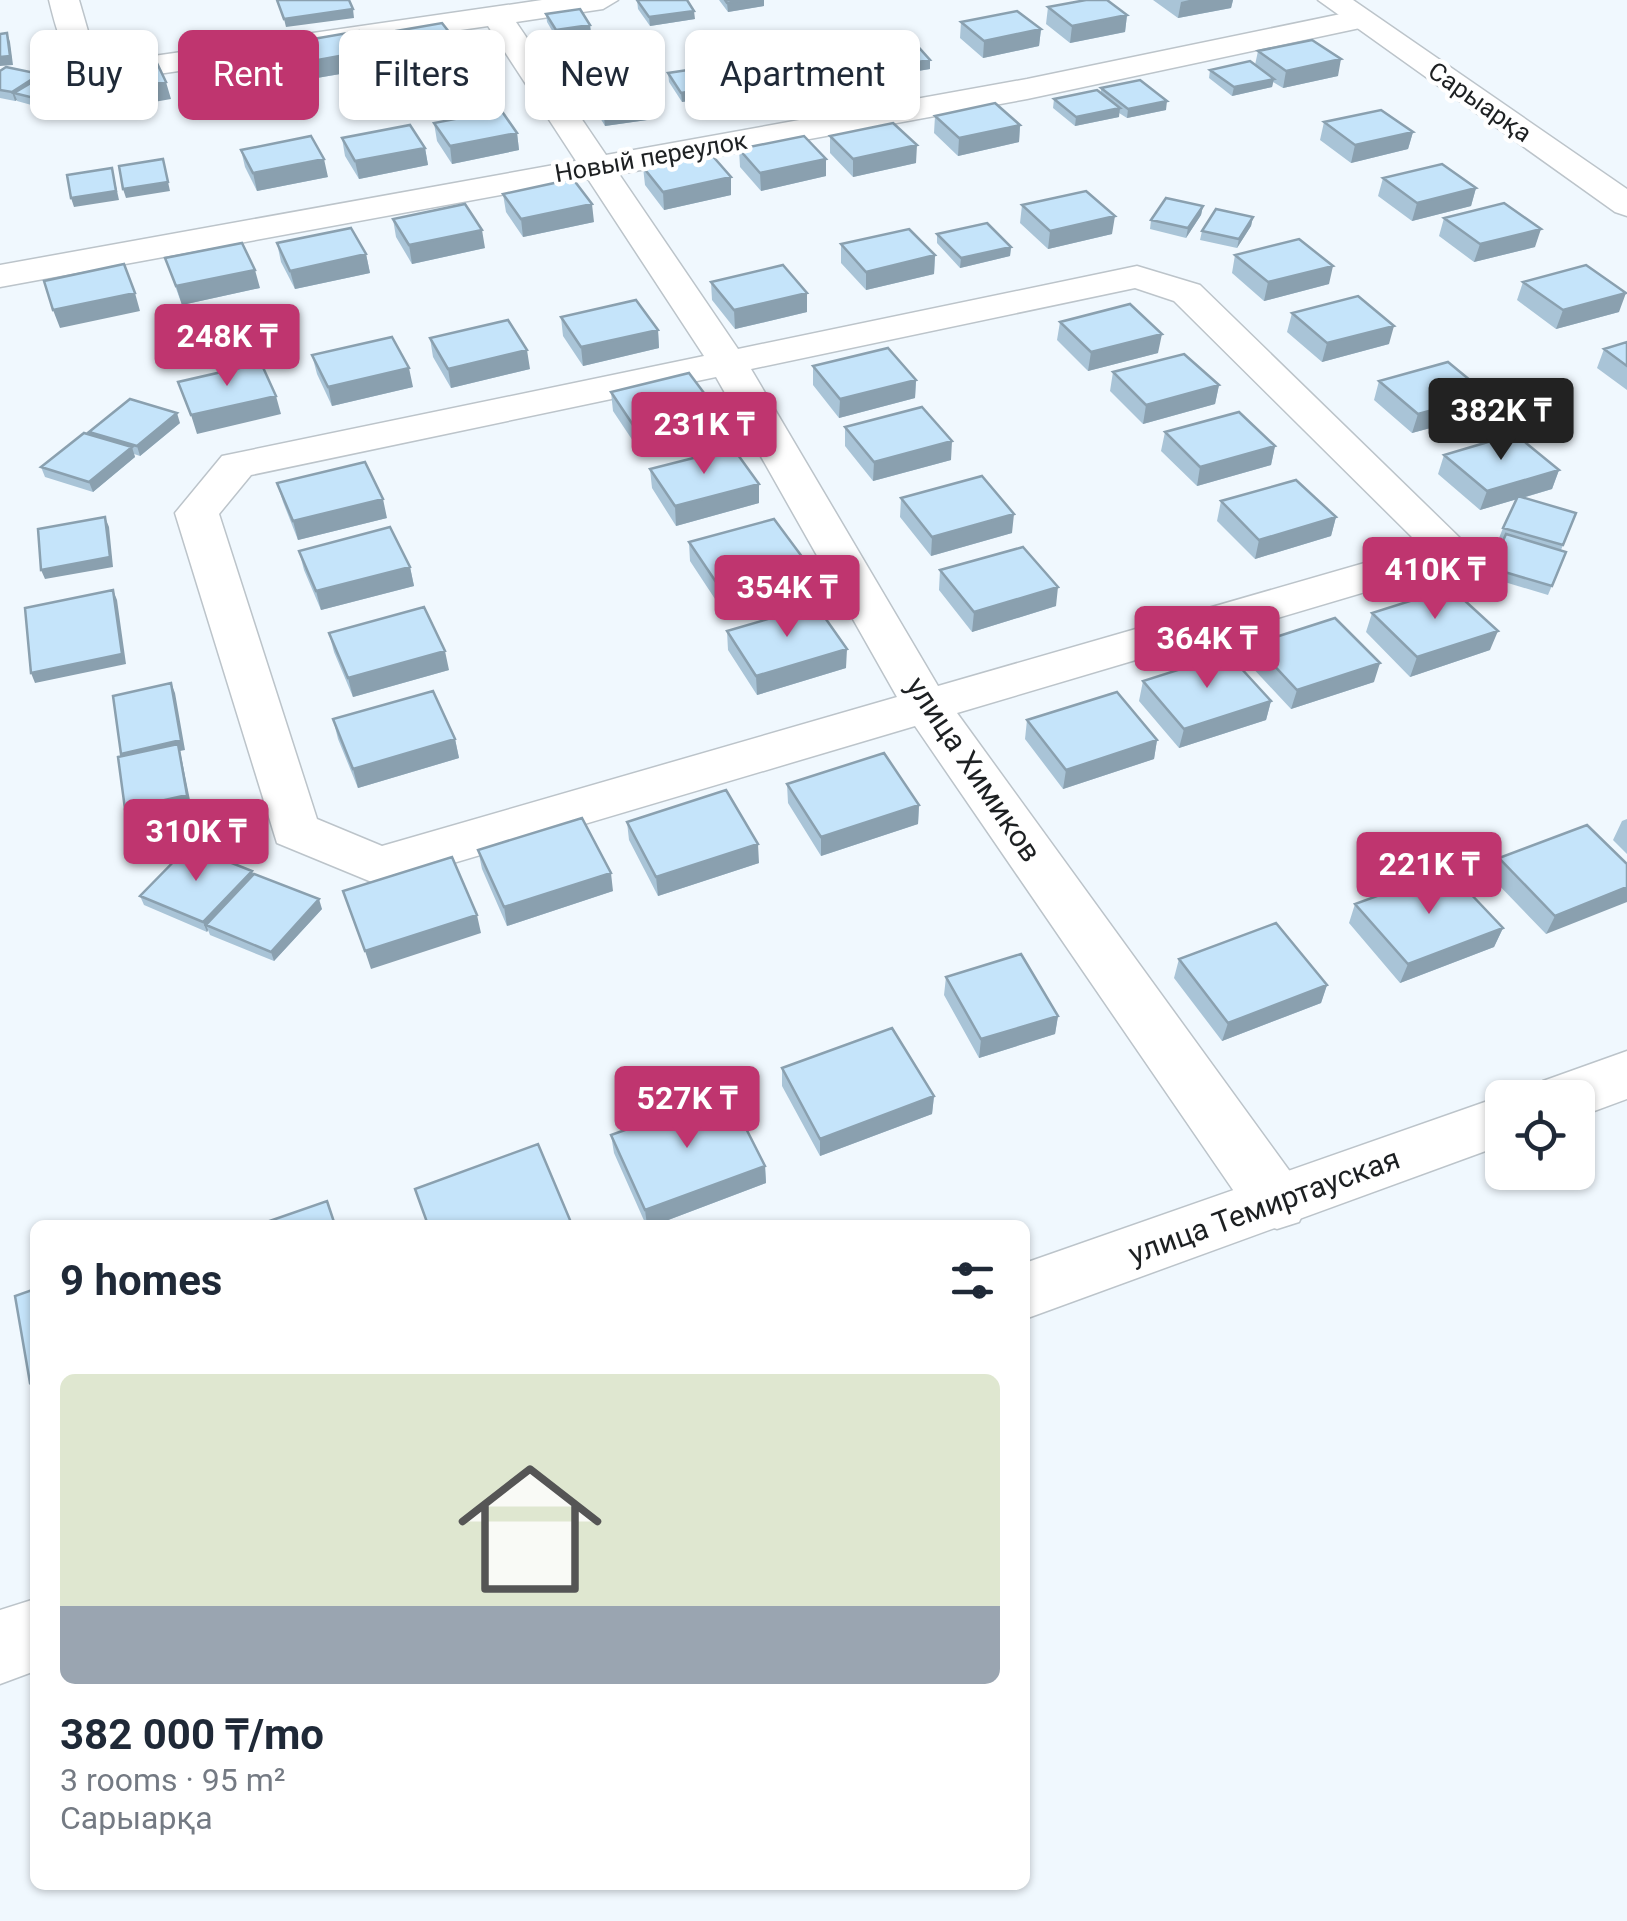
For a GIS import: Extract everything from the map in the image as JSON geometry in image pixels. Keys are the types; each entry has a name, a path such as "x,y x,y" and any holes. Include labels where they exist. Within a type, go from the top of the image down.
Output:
{"street":[{"path":"64,0 81,59 91,68 110,72 603,0"},
{"name":"Новый переулок","path":"0,276 1027,89 1346,10"},
{"name":"Сарыарқа","path":"1346,10 1627,204"},
{"name":"улица Химиков","path":"498,18 728,362 928,707 1277,1203"},
{"path":"1137,277 1188,293 1440,540 1430,558 928,707 380,866 295,830 197,514 237,465 1137,277"},
{"path":"1595,1086 1627,1074"},
{"name":"улица Темиртауская","path":"1030,1288 1485,1126"},
{"path":"0,1648 30,1637"}],"building":[{"path":"277,0 349,0 353,9 284,19"},
{"path":"637,0 687,0 694,11 649,17"},
{"path":"1107,0 1127,15 1072,26 1048,7"},
{"path":"580,9 590,25 556,30 546,14"},
{"path":"1017,11 1041,29 984,41 961,22"},
{"path":"442,23 447,30 402,30"},
{"path":"7,33 10,56 0,57 0,34"},
{"path":"339,34 339,56 319,60 319,38"},
{"path":"1312,40 1341,59 1286,71 1258,51"},
{"path":"920,49 930,60 920,62"},
{"path":"1250,61 1274,79 1234,87 1210,70"},
{"path":"158,65 166,82 158,83"},
{"path":"6,67 30,72 30,80 12,92 0,90 0,71"},
{"path":"685,70 685,92 681,93 668,73"},
{"path":"1140,80 1167,101 1128,109 1101,88"},
{"path":"30,84 30,97 14,93"},
{"path":"1097,90 1120,108 1076,117 1054,99"},
{"path":"995,103 1020,125 959,138 935,116"},
{"path":"1381,110 1413,132 1355,145 1324,122"},
{"path":"505,116 517,133 450,146 434,123 505,120"},
{"path":"893,123 917,145 853,159 830,136"},
{"path":"410,125 425,148 355,161 342,138"},
{"path":"311,136 324,159 253,173 241,150"},
{"path":"804,136 826,159 760,173 739,149"},
{"path":"710,153 731,177 663,192 643,167"},
{"path":"163,159 168,182 123,189 119,166"},
{"path":"1442,164 1476,188 1417,203 1383,178"},
{"path":"112,168 116,191 71,198 67,175"},
{"path":"573,179 592,204 521,219 503,194"},
{"path":"1086,191 1115,216 1050,231 1022,205"},
{"path":"1166,198 1203,206 1188,228 1151,220"},
{"path":"1504,203 1541,229 1480,244 1444,218"},
{"path":"465,204 482,230 409,245 393,219"},
{"path":"1216,209 1253,217 1239,239 1202,231"},
{"path":"987,223 1011,247 961,258 937,234"},
{"path":"351,228 366,254 290,271 277,243"},
{"path":"909,229 935,255 866,272 841,244"},
{"path":"1299,239 1333,266 1268,282 1235,255"},
{"path":"242,243 255,270 176,286 165,258"},
{"path":"124,264 135,293 53,310 44,281"},
{"path":"783,265 807,293 734,310 711,282"},
{"path":"1586,265 1626,293 1563,310 1523,282"},
{"path":"1358,296 1394,326 1327,343 1292,313"},
{"path":"636,300 658,330 581,347 561,317"},
{"path":"1130,304 1162,334 1091,352 1060,322"},
{"path":"508,320 527,350 448,369 430,338"},
{"path":"392,337 409,368 328,387 312,355"},
{"path":"1627,342 1627,366 1604,349"},
{"path":"888,348 916,380 840,399 813,366"},
{"path":"1184,354 1219,385 1146,405 1113,372"},
{"path":"1448,362 1488,395 1418,414 1379,381"},
{"path":"261,363 276,396 191,415 178,382"},
{"path":"689,373 713,405 633,425 611,392"},
{"path":"130,399 177,413 137,446 89,432"},
{"path":"922,407 952,441 874,462 845,427"},
{"path":"1239,412 1275,446 1200,467 1165,432"},
{"path":"84,433 132,447 89,482 41,467"},
{"path":"1515,434 1559,470 1487,491 1444,455"},
{"path":"733,448 759,484 675,506 650,469"},
{"path":"365,462 383,499 293,521 277,483"},
{"path":"982,476 1014,514 932,537 901,498"},
{"path":"1296,480 1336,517 1259,540 1221,501"},
{"path":"1518,496 1576,513 1563,545 1503,528"},
{"path":"105,517 110,557 41,570 38,529"},
{"path":"774,519 803,558 716,582 689,542"},
{"path":"390,527 410,567 316,591 299,551"},
{"path":"1506,534 1566,552 1552,586 1491,568"},
{"path":"1023,547 1058,587 974,612 940,570"},
{"path":"1451,588 1498,631 1417,657 1372,613"},
{"path":"113,590 122,654 31,673 25,608"},
{"path":"816,605 847,649 756,676 727,631"},
{"path":"424,607 445,651 348,678 329,633"},
{"path":"1335,618 1380,663 1297,690 1254,644"},
{"path":"1228,654 1271,701 1184,729 1143,681"},
{"path":"171,683 181,740 121,754 113,696"},
{"path":"433,691 455,739 353,769 333,719"},
{"path":"1117,692 1157,740 1066,770 1027,720"},
{"path":"178,744 187,795 125,809 118,757"},
{"path":"884,753 919,805 821,837 787,784"},
{"path":"726,790 758,844 656,877 627,822"},
{"path":"582,818 611,873 504,907 478,850"},
{"path":"1587,825 1627,864 1627,887 1555,916 1499,858"},
{"path":"189,846 252,871 203,922 140,896"},
{"path":"452,857 477,915 365,951 343,891"},
{"path":"1448,870 1503,928 1408,964 1355,904"},
{"path":"254,874 319,899 271,952 206,925"},
{"path":"1276,923 1327,985 1228,1023 1179,959"},
{"path":"1021,954 1058,1016 981,1039 946,977"},
{"path":"892,1028 934,1096 820,1139 782,1068"},
{"path":"728,1093 765,1166 645,1210 611,1135"},
{"path":"538,1144 570,1220 426,1220 415,1189"},
{"path":"327,1201 333,1220 272,1220"},
{"path":"30,1291 30,1383 15,1296"}]}
